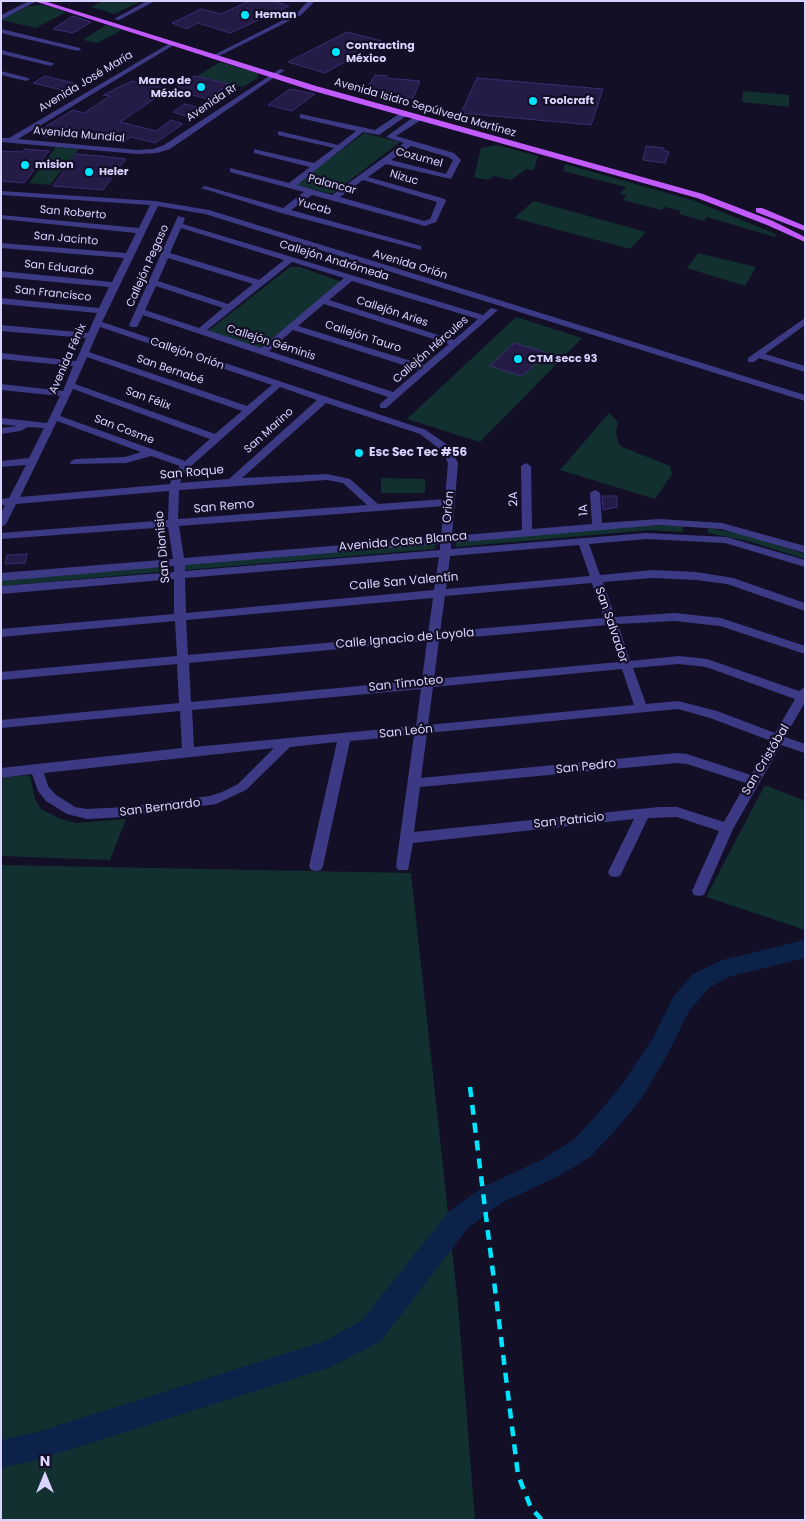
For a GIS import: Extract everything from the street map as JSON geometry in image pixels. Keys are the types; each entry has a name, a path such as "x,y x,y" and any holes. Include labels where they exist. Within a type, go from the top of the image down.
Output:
{"main road":[{"name":"Avenida Isidro Sepúlveda Martínez","path":"35,1 418,118 700,196 762,220 805,240"},
{"name":"Avenida Isidro Sepúlveda Martínez","path":"58,1 332,87 710,191 805,230"},
{"path":"556,156 582,160 588,157"}],"street":[{"path":"1,10 20,1"},
{"path":"1,18 35,1"},
{"path":"117,19 152,1"},
{"path":"214,56 299,14 312,1"},
{"path":"1,31 78,49"},
{"name":"Avenida José María","path":"10,141 174,43"},
{"path":"1,52 52,64"},
{"name":"Avenida Rr","path":"154,151 167,147 282,70"},
{"path":"1,73 26,79"},
{"path":"303,116 376,133 405,114"},
{"path":"408,144 390,137 418,118"},
{"path":"291,186 361,130"},
{"path":"281,133 339,148"},
{"name":"Avenida Mundial","path":"1,140 137,152 154,151"},
{"path":"335,197 408,144"},
{"name":"Cozumel","path":"386,160 450,174 457,160 451,155 408,144"},
{"path":"257,151 315,166"},
{"name":"Palancar","path":"233,170 310,192 335,197 425,224"},
{"name":"Nizuc","path":"360,177 442,201 433,220 425,224"},
{"name":"Yucab","path":"205,188 418,248"},
{"path":"284,211 310,192"},
{"name":"Avenida Orión","path":"1,193 155,203 206,212 345,257 805,398"},
{"name":"Avenida Fénix","path":"1,524 68,389 102,311 155,203"},
{"name":"Callejón Pegaso","path":"134,325 182,216"},
{"name":"San Roberto","path":"1,217 142,231"},
{"name":"Callejón Andrómeda","path":"178,226 484,318"},
{"name":"San Jacinto","path":"1,245 130,256"},
{"path":"316,267 334,253"},
{"path":"165,254 262,284"},
{"path":"327,270 345,257"},
{"path":"200,331 291,260"},
{"name":"San Eduardo","path":"1,274 115,285"},
{"path":"263,351 351,277"},
{"path":"153,282 231,308"},
{"name":"San Francisco","path":"1,301 102,311"},
{"name":"Callejón Aries","path":"324,301 454,343"},
{"name":"Callejón Hércules","path":"383,406 494,310"},
{"name":"Callejón Géminis","path":"140,311 395,396"},
{"path":"805,321 754,357 805,369"},
{"name":"Callejón Orión","path":"97,323 277,385"},
{"name":"Callejón Tauro","path":"293,327 426,369"},
{"path":"1,328 91,336"},
{"name":"San Bernabé","path":"84,353 249,410"},
{"path":"1,356 79,364"},
{"name":"Orión","path":"277,385 423,432 445,448 453,462 445,552 432,637 423,730 409,838 403,866"},
{"name":"San Dionisio","path":"188,752 180,616 180,575 173,524 174,487 178,475 186,465 277,385"},
{"name":"San Félix","path":"1,388 68,389 218,438"},
{"name":"San Marino","path":"232,482 323,400"},
{"name":"San Cosme","path":"1,421 26,424 52,421 186,465"},
{"path":"1,431 17,429 26,424"},
{"path":"75,462 126,460 149,453"},
{"path":"1,464 32,461"},
{"name":"2A","path":"526,466 527,531"},
{"name":"San Roque","path":"1,502 232,482 336,477 346,481 374,506"},
{"name":"1A","path":"595,493 597,525"},
{"name":"San Remo","path":"1,536 173,524 374,506 450,502"},
{"name":"Avenida Casa Blanca","path":"1,577 597,525 659,522 692,523 735,529 805,550"},
{"path":"691,537 692,523"},
{"name":"Avenida Casa Blanca","path":"1,590 646,536 726,540 805,564"},
{"name":"San Salvador","path":"583,541 640,708"},
{"name":"Calle San Valentín","path":"1,633 653,574 696,576 729,582 805,607"},
{"name":"Calle Ignacio de Loyola","path":"1,676 610,621 675,617 702,618 721,622 805,650"},
{"name":"San Timoteo","path":"1,724 427,682 624,664 695,660 804,696"},
{"name":"San Cristóbal","path":"699,891 727,828 753,780 804,696"},
{"name":"San León","path":"1,773 188,752 286,745 678,705 693,708 805,748"},
{"path":"316,866 344,739"},
{"name":"San Bernardo","path":"37,769 42,788 51,798 72,811 87,814 125,812 212,801 227,795 242,786 286,745"},
{"name":"San Pedro","path":"416,783 677,758 687,759 753,780"},
{"name":"San Patricio","path":"409,838 644,813 676,812 727,828"},
{"path":"616,872 644,813"}],"green space":[{"path":"102,1 142,1 114,14 91,7"},
{"path":"43,5 66,12 36,28 1,20 29,6"},
{"path":"106,25 122,30 97,43 83,40"},
{"path":"220,62 258,73 258,78 243,87 197,76"},
{"path":"743,91 789,95 789,107 742,102"},
{"path":"364,133 400,142 332,194 295,185"},
{"path":"497,145 538,156 534,170 526,169 511,180 494,176 488,180 474,177 481,148"},
{"path":"56,147 79,149 50,185 29,183"},
{"path":"565,164 695,201 776,234 775,237 707,217 704,221 679,214 681,211 665,207 661,210 623,200 627,196 620,194 626,187 563,171"},
{"path":"534,201 646,232 630,249 514,218"},
{"path":"698,253 756,267 745,286 687,268"},
{"path":"290,267 300,267 342,282 260,348 208,331"},
{"path":"516,317 582,338 480,442 407,419"},
{"path":"609,413 618,422 616,432 618,443 622,447 670,466 672,474 655,499 560,470"},
{"path":"381,478 425,479 425,493 381,493"},
{"path":"635,525 683,526 683,532 650,530 456,547 455,540"},
{"path":"708,528 743,534 805,554 805,559 751,542 708,533"},
{"path":"436,542 435,549 185,570 185,564"},
{"path":"170,565 170,571 1,586 1,580"},
{"path":"30,775 35,799 41,809 61,819 76,823 126,819 110,860 1,856 1,778"},
{"path":"765,785 805,801 805,930 706,897"},
{"path":"1,865 411,873 458,1304 475,1520 1,1520"}],"building":[{"name":"Heman","path":"249,1 274,1 289,6 230,33 198,23 187,29 172,23 201,9 221,14"},
{"path":"73,16 91,22 73,33 53,29"},
{"name":"Contracting México","path":"347,32 382,41 325,73 288,62"},
{"path":"375,75 387,76 386,78 420,81 413,98 387,96 389,93 366,90"},
{"path":"45,76 77,84 66,91 33,83"},
{"name":"Marco de México","path":"194,76 229,84 208,99 173,90"},
{"name":"Toolcraft","path":"477,78 603,89 591,125 461,113"},
{"path":"132,81 169,89 120,122 156,131 171,120 183,124 155,143 131,137 123,142 63,127 47,137 35,133 73,110 84,113 110,96 103,95"},
{"path":"290,89 315,94 292,111 268,105"},
{"path":"185,104 197,107 185,116 173,112"},
{"path":"646,146 664,148 664,151 669,152 665,163 643,160"},
{"name":"mision","path":"25,149 49,151 24,183 1,181 1,151 22,152"},
{"name":"Heler","path":"76,154 126,159 103,190 53,186"},
{"name":"CTM secc 93","path":"514,343 547,353 522,376 490,366"},
{"path":"602,496 617,496 617,507 603,510"},
{"path":"27,554 25,563 5,564 7,555"}],"waterway":[{"path":"1,1454 37,1446 331,1353 371,1331 458,1220 492,1195 550,1168 581,1149 605,1124 632,1091 661,1045 681,1004 701,981 722,969 805,949"}],"railway":[{"path":"470,1087 518,1475 531,1508 542,1520"}],"place":[{"name":"Heman","path":"245,15"},
{"name":"Contracting México","path":"336,52"},
{"name":"Marco de México","path":"201,87"},
{"name":"Toolcraft","path":"533,101"},
{"name":"mision","path":"25,165"},
{"name":"Heler","path":"89,172"},
{"name":"CTM secc 93","path":"518,359"},
{"name":"Esc Sec Tec #56","path":"359,453"}]}
